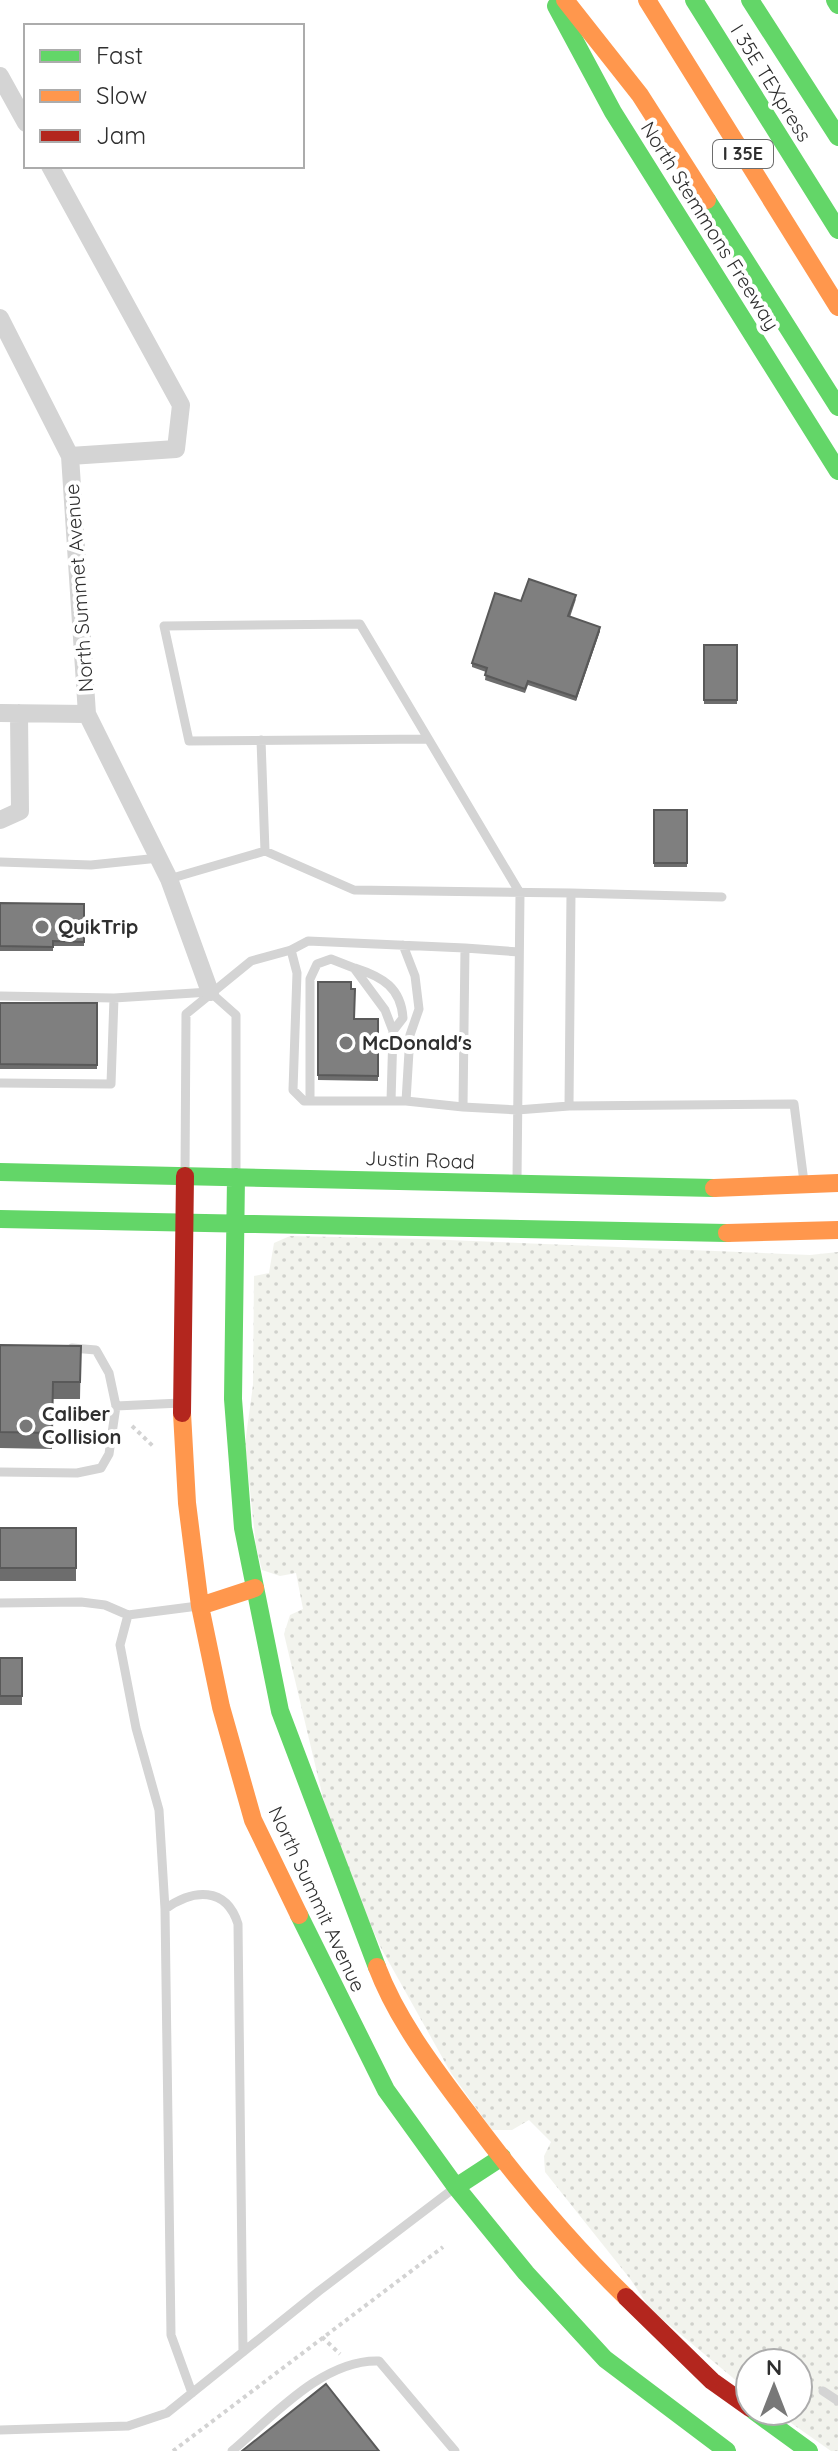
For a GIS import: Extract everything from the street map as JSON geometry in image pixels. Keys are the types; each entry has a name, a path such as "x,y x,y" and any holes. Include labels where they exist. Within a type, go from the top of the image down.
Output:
{"main road":[{"name":"North Stemmons Freeway","path":"553,0 613,112 838,471"},
{"path":"565,0 640,95 838,407"},
{"name":"I 35E","path":"647,0 838,307"},
{"name":"I 35E TEXpress","path":"694,0 838,230"},
{"path":"750,0 838,137"},
{"name":"Justin Road","path":"0,1172 720,1188 838,1183"},
{"name":"North Summit Avenue","path":"185,1176 181,1403 187,1503 200,1606 221,1707 253,1820 386,2090 456,2187 526,2273 605,2359 727,2451"},
{"name":"North Summit Avenue","path":"236,1177 233,1399 243,1528 280,1711 386,1990 439,2075 517,2179 594,2266 712,2381 734,2397"},
{"path":"0,1219 748,1233 838,1230"},
{"path":"200,1606 255,1588"},
{"path":"456,2187 502,2157"},
{"name":"North Summit Avenue","path":"776,2427 809,2451"}],"street":[{"path":"0,76 24,119"},
{"path":"51,168 181,405 176,449 70,456"},
{"name":"North Summet Avenue","path":"0,318 70,456 87,714 169,879 210,992"},
{"path":"0,713 87,714"},
{"path":"0,820 20,811 19,713"}],"lane":[{"path":"428,739 189,741 164,626 360,624 520,893 516,1184"},
{"path":"261,740 265,851"},
{"path":"169,879 265,851 354,890 722,897"},
{"path":"0,862 91,865 159,858"},
{"path":"569,1106 571,893"},
{"path":"185,1176 186,1014 251,961 291,950 308,941 519,952"},
{"path":"403,945 415,976 419,1009 410,1035 406,1101"},
{"path":"463,1107 465,948"},
{"path":"291,950 297,973 293,1090 304,1101 406,1101 517,1110 569,1106 794,1104 804,1185"},
{"path":"310,1101 312,972 317,964 331,959 382,979 399,994 403,1018 393,1031"},
{"path":"354,968 385,1010 393,1031 391,1101"},
{"path":"0,996 114,998 210,992 236,1015 236,1177"},
{"path":"0,1083 111,1084 114,998"},
{"path":"0,1472 77,1473 101,1468 109,1454 116,1406 109,1373 96,1350 64,1348"},
{"path":"116,1406 181,1403"},
{"path":"0,1603 81,1602 105,1605 128,1615 200,1606"},
{"path":"128,1615 120,1645 136,1728 159,1810 165,1909 171,2335 192,2393"},
{"path":"165,1909 182,1899 208,1894 227,1903 235,1913 238,1924 243,2352"},
{"path":"0,2430 128,2426 167,2413 456,2187"},
{"path":"232,2451 320,2377 352,2364 372,2361 379,2361 455,2451"},
{"path":"823,2391 838,2401"}],"path":[{"path":"132,1426 155,1448"},
{"path":"173,2451 443,2247"},
{"path":"322,2337 340,2354"}],"shaded area":[{"path":"290,1236 810,1255 838,1252 838,2451 831,2451 797,2427 814,2427 814,2347 734,2347 734,2379 650,2309 631,2280 545,2172 544,2156 551,2142 529,2120 512,2130 492,2130 451,2073 381,1948 334,1844 284,1634 290,1615 303,1609 296,1573 280,1576 262,1570 256,1546 245,1444 253,1385 254,1276 269,1273 274,1243"}],"building":[{"path":"529,579 576,595 568,616 600,627 576,697 528,681 525,689 485,675 487,668 472,663 495,593 521,601"},
{"path":"704,645 737,645 737,700 704,700"},
{"path":"654,810 687,810 687,863 654,863"},
{"name":"QuikTrip","path":"0,903 84,904 84,942 53,941 53,947 0,946"},
{"name":"McDonald's","path":"318,982 351,982 351,989 355,989 354,1019 378,1019 378,1076 318,1075"},
{"path":"0,1003 97,1003 97,1065 0,1064"},
{"name":"Caliber Collision","path":"0,1345 81,1346 80,1382 53,1382 52,1433 0,1432"},
{"path":"0,1528 76,1528 76,1568 0,1568"},
{"path":"0,1658 22,1658 22,1696 0,1696"},
{"path":"326,2384 379,2451 242,2451"}],"traffic: fast":[{"path":"694,0 838,230"},
{"path":"750,0 838,137"},
{"path":"835,0 838,5"},
{"path":"556,6 613,112 838,471"},
{"path":"707,200 838,407"},
{"path":"0,1172 714,1188"},
{"path":"236,1177 233,1399 243,1528 280,1711 377,1967"},
{"path":"0,1219 727,1233"},
{"path":"299,1915 386,2090 456,2187 526,2273 605,2359 727,2451"},
{"path":"456,2187 502,2157"},
{"path":"776,2427 809,2451"}],"traffic: slow":[{"path":"565,0 640,95 707,200"},
{"path":"647,0 838,307"},
{"path":"714,1188 838,1183"},
{"path":"727,1233 838,1230"},
{"path":"182,1413 187,1503 200,1606 221,1707 253,1820 299,1915"},
{"path":"200,1606 255,1588"},
{"path":"377,1967 417,2043 485,2137 563,2231 626,2297"}],"traffic: jam":[{"path":"182,1413 185,1176"},
{"path":"626,2297 712,2381 734,2397"}],"place":[{"name":"QuikTrip","path":"42,927"},
{"name":"McDonald's","path":"346,1043"},
{"name":"Caliber Collision","path":"26,1426"}]}
